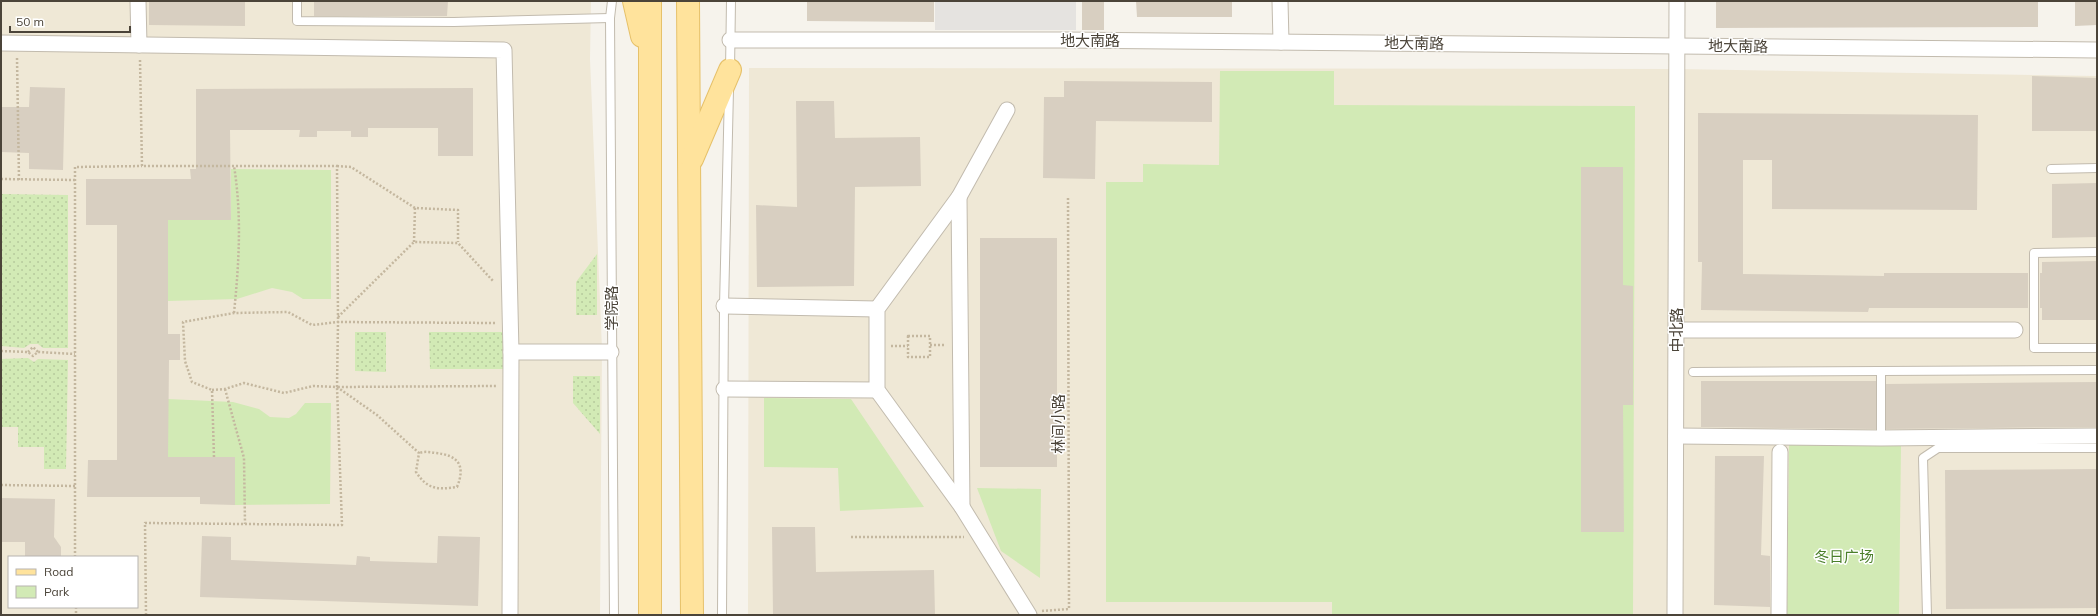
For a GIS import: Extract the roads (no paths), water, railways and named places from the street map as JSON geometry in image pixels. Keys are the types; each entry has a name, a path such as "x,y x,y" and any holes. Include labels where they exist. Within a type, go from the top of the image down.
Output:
{"main road":[{"path":"634,1 650,72"},
{"path":"650,1 650,615"},
{"path":"688,1 692,615"},
{"path":"689,168 730,70"}],"street":[{"path":"138,1 139,45"},
{"path":"1280,1 1281,42"},
{"name":"中北路","path":"1675,615 1677,1"},
{"name":"地大南路","path":"730,40 1064,40 2097,50"},
{"path":"1,43 504,50 511,352 510,615"},
{"path":"1007,110 960,197 877,309 876,390 962,507 1028,614"},
{"path":"960,197 962,507"},
{"path":"724,306 877,309"},
{"path":"1676,330 2015,330"},
{"path":"511,352 611,352"},
{"path":"724,389 876,390"},
{"path":"1676,436 1881,438 2097,436"},
{"path":"1779,615 1780,452"}],"lane":[{"path":"297,1 297,21 454,22 610,18"},
{"name":"学院路","path":"612,1 610,18 611,352 614,615"},
{"path":"722,615 724,306 731,1"},
{"path":"2051,169 2097,168"},
{"path":"2097,252 2034,253 2034,348 2097,348"},
{"path":"1693,372 2097,370"},
{"path":"1881,371 1881,438"},
{"path":"1927,615 1923,458 1938,448 2097,448"}],"park label":[{"name":"冬日广场","path":"1844,556"}]}
